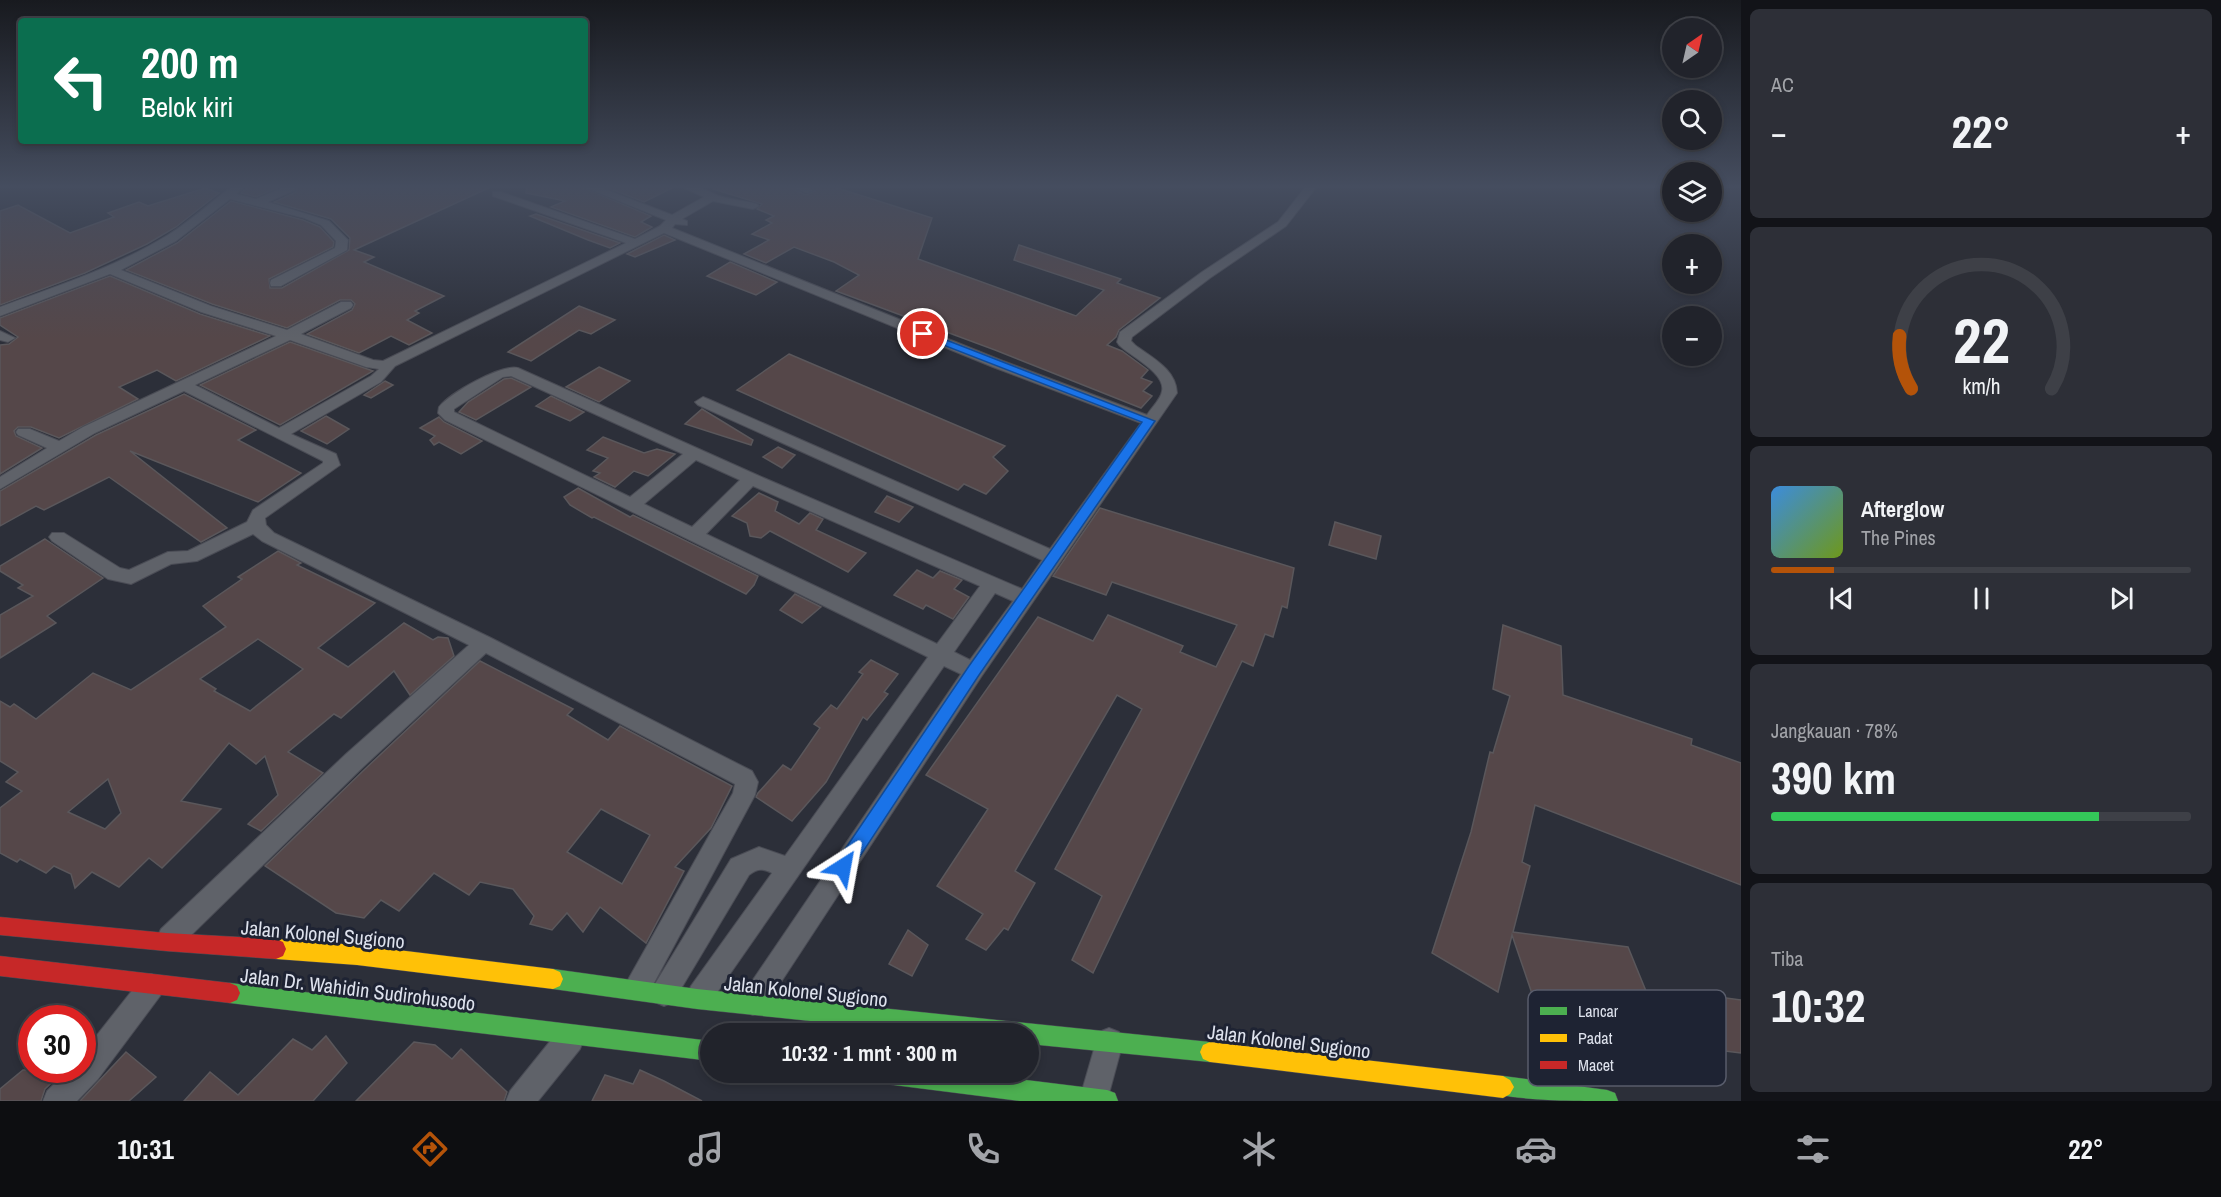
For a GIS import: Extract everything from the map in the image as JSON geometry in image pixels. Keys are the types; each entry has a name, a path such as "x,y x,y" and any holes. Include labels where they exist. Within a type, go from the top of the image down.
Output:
{"highway":[{"name":"Jalan Kolonel Sugiono","path":"0,926 166,942 357,955 636,989 697,999 1110,1040 1421,1076 1607,1101"},
{"name":"Jalan Dr. Wahidin Sudirohusodo","path":"0,966 700,1050"},
{"path":"950,1083 1098,1100"}],"street":[{"path":"0,312 110,270 174,236"},
{"path":"276,283 341,250 344,245 338,236"},
{"path":"616,236 636,243"},
{"path":"110,270 206,309 371,364 389,364 649,236"},
{"path":"681,236 998,364 1149,421"},
{"path":"707,236 714,242 713,250"},
{"path":"751,1005 974,671 1170,393 1171,385 1166,374 1130,349 1124,342 1125,335 1206,275 1264,236"},
{"path":"0,484 58,447 112,418 289,335 346,304"},
{"path":"279,434 376,379 389,364"},
{"path":"974,671 450,417 446,413 447,407 498,374 513,371 751,479 1025,598"},
{"path":"184,385 330,458 332,465 259,514 255,520 256,525 268,537 739,773 747,782 744,795 636,989"},
{"path":"703,402 1053,558"},
{"path":"24,432 58,447"},
{"path":"631,506 694,453"},
{"path":"694,535 751,479"},
{"path":"58,537 115,574 131,577 168,558 191,557 256,525"},
{"path":"697,999 991,584"},
{"path":"166,942 354,762 484,644"},
{"path":"664,993 740,867 750,858 763,857 788,870"},
{"path":"57,1101 88,1069 154,983"},
{"path":"520,1101 575,1033"},
{"path":"1098,1100 1110,1040"}],"building":[{"path":"0,236 160,236 85,273 0,305"},
{"path":"186,236 329,236 334,242 333,247 269,279 270,288 282,288 349,250 348,236 384,236 354,250 374,257 364,262 444,296 415,311 419,313 407,320 432,333 409,345 391,336 359,353 307,334 352,310 355,304 351,300 340,300 287,328 212,304 126,270"},
{"path":"579,236 601,236 620,243 610,248"},
{"path":"661,236 675,240 635,257 627,254"},
{"path":"759,236 926,236 918,259 1076,316 1104,290 1014,260 1019,245 1121,279 1117,283 1160,298 1119,330 1116,337 1107,345 1122,351 1148,370 1141,378 1152,382 1143,391 1152,396 1141,408 995,350 836,291 859,275 834,262 794,247 766,263 744,254 769,240"},
{"path":"730,262 777,282 756,295 707,276"},
{"path":"110,276 200,314 270,336 176,381 157,370 119,387 138,399 59,438 31,427 18,427 14,431 16,436 42,448 0,474 0,345 9,344 18,337 0,325 0,318"},
{"path":"579,306 615,320 591,334 579,330 531,361 508,352"},
{"path":"290,342 373,371 280,425 200,385"},
{"path":"789,354 1005,446 993,457 1008,471 986,494 964,484 958,490 737,390"},
{"path":"599,367 630,381 599,402 566,387"},
{"path":"511,378 531,387 476,420 459,412 468,402 504,379"},
{"path":"385,381 393,385 371,398 364,395"},
{"path":"184,394 256,430 238,440 301,473 258,502 130,451 227,528 201,542 109,477 44,510 36,506 0,526 0,491 96,435"},
{"path":"551,396 584,412 570,421 536,406"},
{"path":"702,409 753,440 751,445 685,424"},
{"path":"326,416 349,429 327,444 301,431"},
{"path":"439,417 444,422 482,441 461,454 439,442 434,445 430,440 435,436 420,428"},
{"path":"603,437 644,453 657,449 675,454 648,476 634,471 615,487 594,477 600,473 593,471 608,458 587,450"},
{"path":"778,447 795,455 782,468 763,457"},
{"path":"578,488 630,517 633,515 758,576 754,585 746,594 592,518 570,505 564,497"},
{"path":"759,493 778,502 775,511 799,524 810,513 823,519 816,530 866,553 848,572 770,531 761,538 750,536 747,523 732,516"},
{"path":"887,496 913,507 899,522 875,512"},
{"path":"1100,508 1294,568 1287,608 1282,606 1273,637 1265,634 1253,666 1242,661 1093,973 1072,960 1102,896 1055,869 1142,709 1117,695 1015,871 1035,883 1008,930 1004,928 986,950 966,939 983,914 937,886 988,809 926,775 1038,617 1093,641 1108,615 1183,646 1180,652 1216,667 1237,625 1112,582 1106,595 1053,576"},
{"path":"1335,522 1381,536 1376,559 1329,545"},
{"path":"45,539 103,578 47,616 56,623 0,658 0,615 33,596 18,588 23,585 0,571 0,566"},
{"path":"278,551 301,563 297,565 375,603 318,648 348,667 404,623 433,640 438,637 448,638 454,656 410,695 394,671 341,718 334,714 288,752 323,773 261,831 248,824 278,795 265,756 256,764 229,743 181,801 221,809 162,868 149,858 119,887 92,872 75,888 71,874 54,866 46,873 20,859 17,862 0,853 0,808 22,791 6,782 18,772 0,761 0,701 10,707 14,704 36,719 93,673 131,690 226,627 203,606 242,579 238,577","holes":["258,639 303,669 250,711 214,691 216,689 200,679","108,779 121,813 105,829 68,812"]},
{"path":"917,570 933,578 940,571 962,580 954,589 969,597 953,619 926,605 923,609 894,595"},
{"path":"795,594 821,607 802,623 780,610"},
{"path":"1503,625 1561,646 1563,695 1692,739 1691,745 1741,763 1741,885 1535,805 1522,862 1530,866 1513,932 1628,947 1646,990 1531,990 1512,935 1498,992 1432,953 1471,832 1490,752 1493,753 1510,696 1493,689"},
{"path":"871,660 898,674 884,692 888,694 867,720 863,717 826,782 792,821 756,797 783,765 791,770 820,728 814,724 831,705 837,709 863,674 859,672"},
{"path":"480,661 573,709 567,715 608,740 620,726 732,786 711,828 675,867 684,871 646,943 600,907 583,932 567,913 552,930 530,924 534,916 513,889 480,882 469,895 434,873 399,911 381,900 364,918 336,913 265,866","holes":["601,809 650,835 622,884 567,852"]},
{"path":"908,930 928,945 912,976 889,964"},
{"path":"1726,998 1741,1000 1741,1053 1726,1051"},
{"path":"326,1036 347,1063 313,1101 184,1101 210,1072 238,1095 293,1039 312,1050"},
{"path":"414,1042 435,1045 452,1059 461,1049 507,1092 504,1101 356,1101"},
{"path":"126,1052 156,1077 129,1101 80,1101"},
{"path":"640,1070 702,1101 592,1101 605,1075 633,1084"},
{"path":"18,1074 18,1083 51,1083 45,1089 41,1101 0,1101 0,1089"}],"traffic: fast":[{"path":"553,979 697,999 1210,1052"},
{"path":"230,993 700,1050"},
{"path":"960,1083 1107,1101"},
{"path":"1503,1087 1607,1101"}],"traffic: slow":[{"path":"276,949 357,955 553,979"},
{"path":"1210,1052 1503,1087"}],"traffic: jam":[{"path":"0,926 166,942 276,949"},
{"path":"0,966 230,993"}],"route":[{"path":"843,867 974,671 1149,421 923,334"}]}
